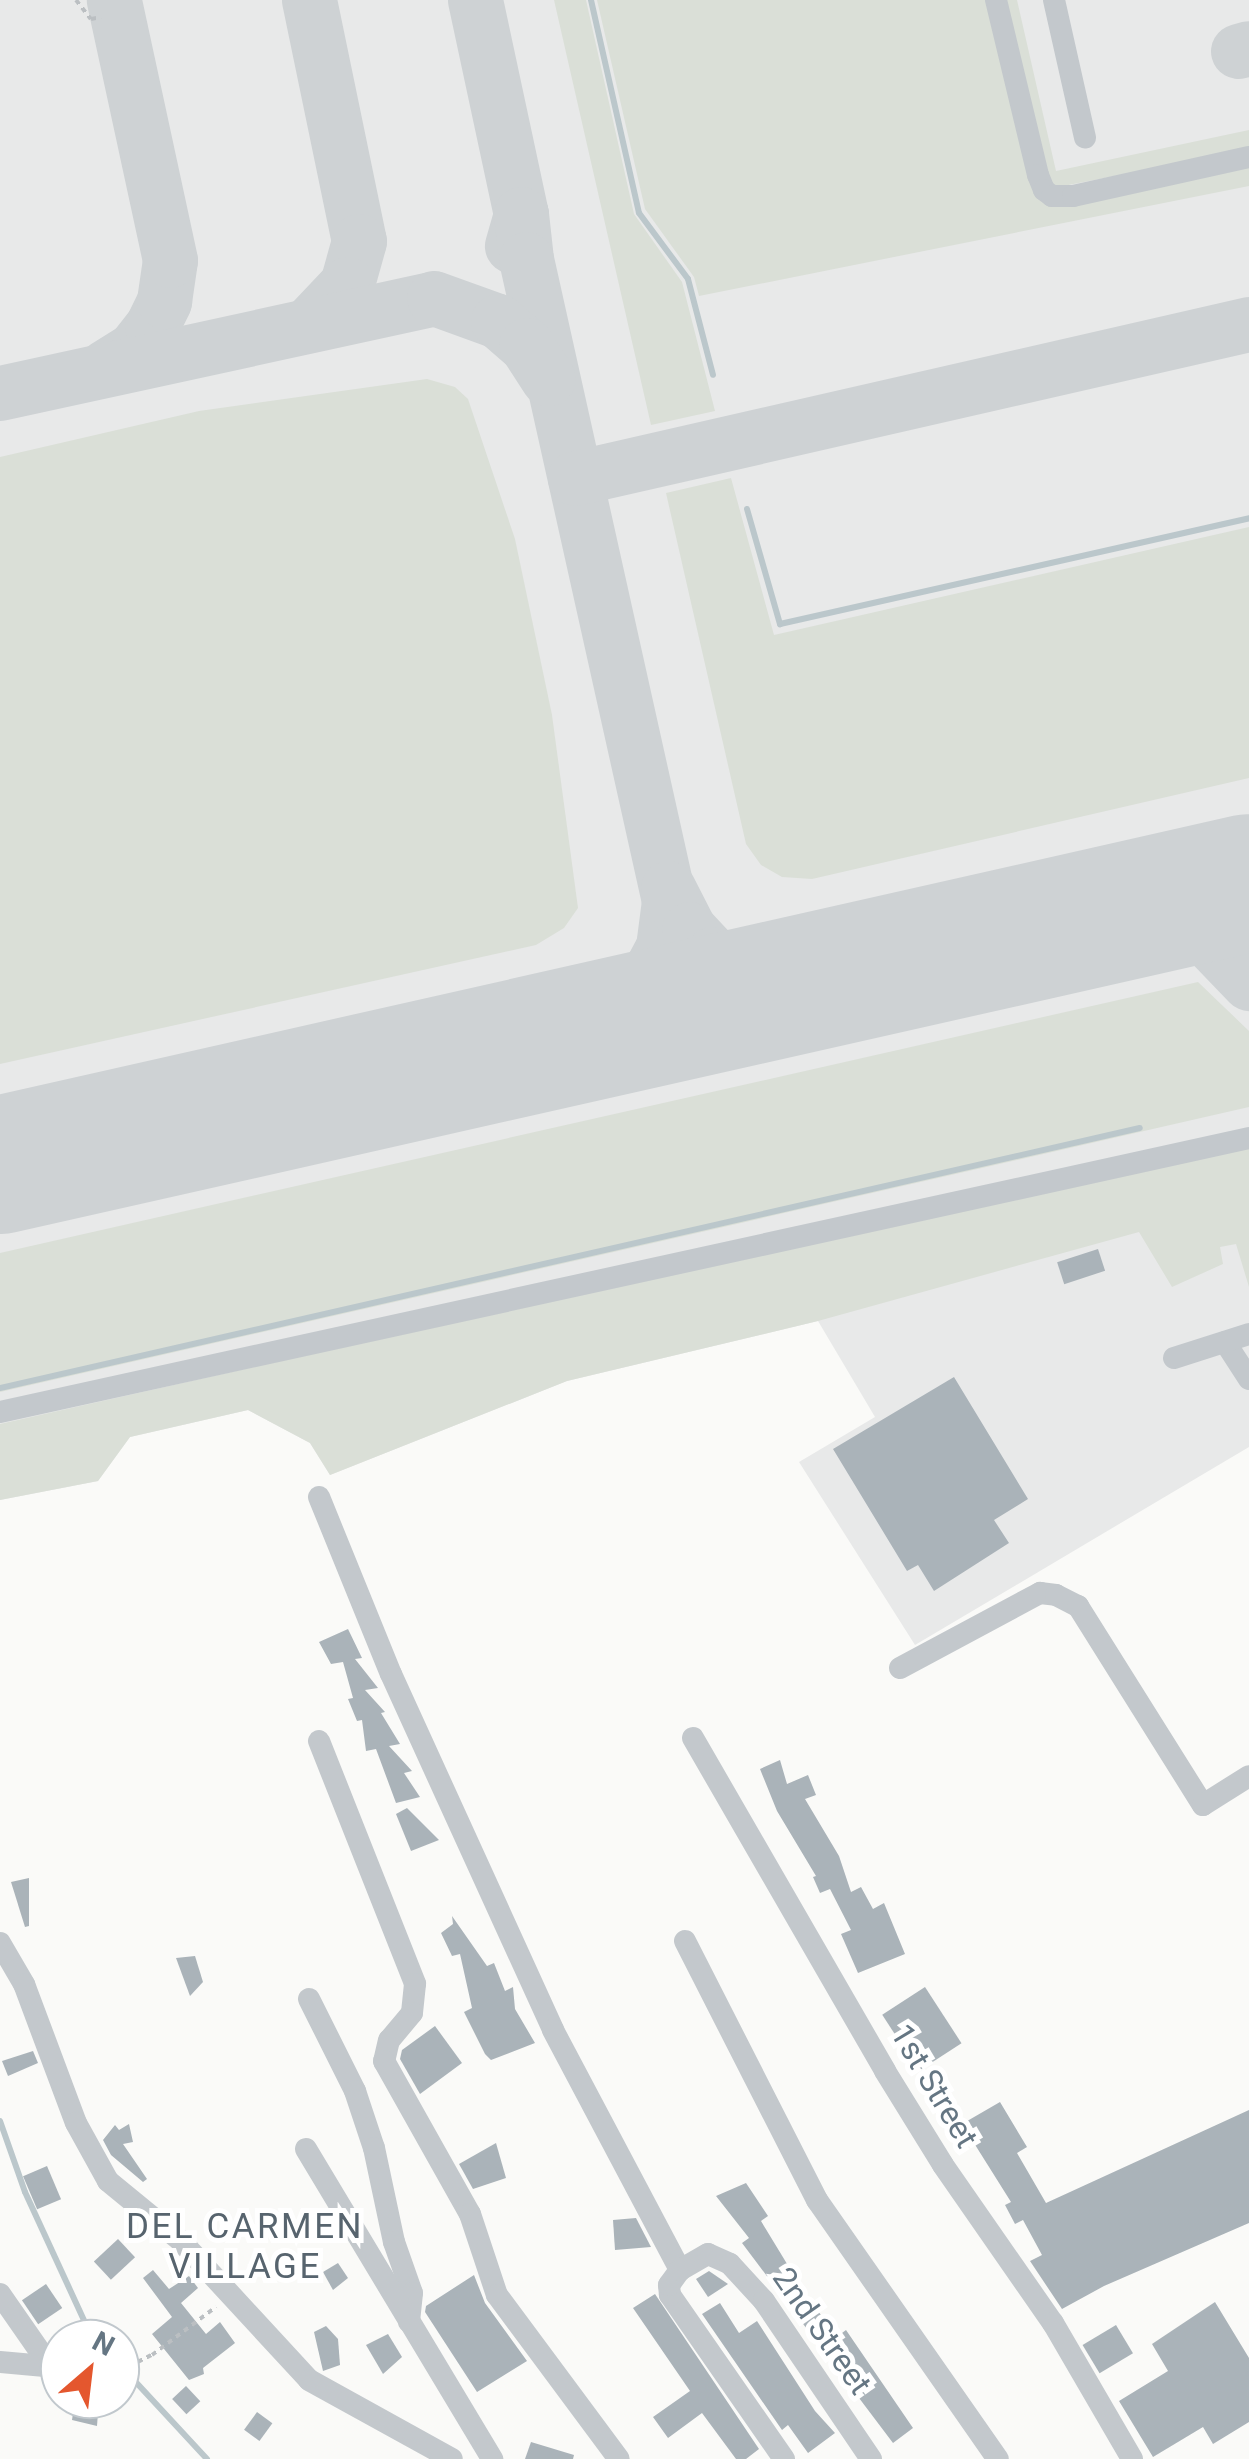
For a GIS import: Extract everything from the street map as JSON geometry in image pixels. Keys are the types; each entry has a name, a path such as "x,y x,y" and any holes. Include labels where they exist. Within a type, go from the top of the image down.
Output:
{"street":[{"path":"996,0 1038,176 1044,190 1052,196 1073,196 1249,157"},
{"path":"1054,0 1086,138"},
{"path":"0,1412 1249,1138"},
{"path":"1174,1358 1249,1334"},
{"path":"1225,1342 1249,1379"},
{"path":"319,1497 391,1674 553,2030 680,2270 669,2285 670,2296 784,2459"},
{"path":"900,1668 1040,1593 1056,1595 1078,1606 1203,1804 1249,1776"},
{"name":"1st Street","path":"693,1738 885,2071 942,2164 1053,2323 1132,2459"},
{"path":"319,1741 415,1984 415,2005 389,2040 384,2061 470,2214 497,2295 618,2459"},
{"path":"685,1941 817,2200 998,2459"},
{"path":"0,1943 24,1984 84,2138 108,2182 160,2221 310,2380 452,2459"},
{"path":"310,1999 354,2091 374,2148 394,2242 412,2294 409,2322"},
{"path":"306,2149 492,2459"},
{"name":"2nd Street","path":"680,2270 708,2254 730,2264 764,2301 871,2459"},
{"path":"0,2294 40,2347"},
{"path":"0,2362 40,2366"}],"path":[{"path":"76,0 91,19 101,17"},
{"path":"140,2361 230,2297"}],"shaded area":[{"path":"0,0 1249,0 1249,1447 915,1645 799,1462 875,1417 818,1321 567,1381 330,1475 310,1443 248,1410 130,1437 98,1481 0,1500"},
{"path":"554,0 586,0 634,214 682,282 715,411 651,425"},
{"path":"597,0 990,0 1040,197 1249,166 1249,186 699,296 694,277 645,209"},
{"path":"1003,0 1017,0 1056,171 1249,130 1249,150 1058,187 1048,180"},
{"path":"427,379 455,387 468,399 515,539 552,715 578,908 564,928 536,945 0,1064 0,457 199,411"},
{"path":"731,478 774,635 1249,527 1249,778 812,879 782,877 761,865 746,844 666,493"},
{"path":"1198,982 1249,1031 1249,1107 0,1392 0,1253"},
{"path":"1249,1143 1249,1287 1236,1244 1220,1247 1223,1264 1172,1287 1139,1232 818,1321 567,1381 330,1475 310,1443 248,1410 130,1437 98,1481 0,1500 0,1424"}],"building":[{"path":"1098,1249 1105,1271 1064,1284 1057,1262"},
{"path":"954,1377 1028,1499 994,1520 1009,1543 934,1591 918,1565 907,1571 833,1449"},
{"path":"348,1629 362,1658 355,1659 378,1688 365,1690 385,1712 381,1713 400,1744 389,1746 412,1771 404,1773 420,1797 396,1803 376,1749 366,1751 362,1720 357,1721 348,1699 353,1698 343,1662 331,1664 319,1642"},
{"path":"780,1760 787,1784 808,1775 816,1795 805,1799 839,1856 851,1892 861,1887 873,1909 884,1903 905,1954 858,1973 841,1934 851,1930 830,1889 820,1893 813,1877 816,1876 777,1811 760,1769"},
{"path":"407,1808 439,1840 411,1851 396,1814"},
{"path":"29,1878 29,1926 25,1927 11,1882"},
{"path":"452,1916 487,1966 494,1963 505,1991 513,1987 515,2009 535,2043 491,2060 485,2054 464,2012 472,2008 460,1954 452,1956 441,1933 453,1924"},
{"path":"195,1956 203,1982 190,1996 176,1958"},
{"path":"925,1987 961,2043 919,2071 882,2015"},
{"path":"435,2026 462,2063 420,2094 400,2059 402,2050"},
{"path":"33,2051 38,2063 8,2076 2,2061"},
{"path":"1000,2102 1027,2147 1017,2153 1046,2203 1249,2110 1249,2223 1104,2286 1062,2309 1030,2261 1042,2255 1023,2220 1015,2224 1005,2205 1011,2202 962,2124"},
{"path":"129,2124 133,2142 123,2144 147,2179 143,2182 111,2155 103,2140 115,2125 119,2130"},
{"path":"496,2143 506,2178 473,2189 459,2164"},
{"path":"47,2166 61,2199 37,2209 23,2176"},
{"path":"746,2183 768,2216 761,2221 809,2300 838,2336 846,2330 913,2428 893,2443 742,2243 749,2238 716,2196"},
{"path":"636,2218 651,2247 615,2250 613,2220"},
{"path":"118,2239 135,2257 111,2280 94,2262"},
{"path":"338,2263 348,2278 333,2290 323,2272"},
{"path":"153,2270 169,2289 189,2276 198,2288 181,2303 206,2334 220,2322 235,2343 203,2368 204,2374 189,2380 152,2334 172,2317 143,2278"},
{"path":"709,2271 728,2284 708,2297 696,2279"},
{"path":"474,2275 485,2303 527,2361 477,2392 425,2312 426,2306"},
{"path":"46,2284 62,2308 40,2319 38,2324 22,2300"},
{"path":"655,2294 759,2449 746,2459 736,2459 702,2413 668,2438 653,2417 690,2391 633,2308"},
{"path":"1215,2302 1249,2358 1249,2422 1213,2444 1203,2427 1153,2457 1119,2401 1168,2371 1152,2344"},
{"path":"720,2303 739,2333 757,2321 815,2411 835,2433 808,2453 788,2425 782,2430 702,2314"},
{"path":"1116,2325 1133,2353 1100,2373 1083,2345"},
{"path":"326,2326 338,2339 340,2365 323,2371 314,2332"},
{"path":"388,2334 402,2357 383,2374 366,2345"},
{"path":"186,2386 200,2401 186,2414 172,2399"},
{"path":"257,2412 272,2423 259,2441 244,2430"},
{"path":"98,2419 97,2426 72,2420"},
{"path":"531,2442 574,2455 573,2459 525,2459"}],"waterway":[{"path":"591,0 639,213 688,279 713,375"},
{"path":"747,509 780,624 1249,518"},
{"path":"0,1388 1140,1128"},
{"path":"0,2121 25,2192 83,2319"},
{"path":"140,2387 207,2459"}],"taxiway":[{"path":"105,367 134,349 152,326 164,301 170,260 114,0"},
{"path":"309,0 359,241 347,284 309,324"},
{"path":"475,0 521,214 512,246"},
{"path":"1238,51 1249,48"},
{"path":"521,214 526,259 669,901 663,947 640,990 621,1008 578,1034"},
{"path":"0,393 434,298 498,321 526,345 548,379"},
{"path":"575,478 1249,324"},
{"path":"668,888 689,929 712,954 752,976 795,985"},
{"path":"1170,901 1249,983"}],"runway":[{"path":"0,1165 1249,883"}],"district":[{"name":"DEL CARMEN VILLAGE","path":"245,2247"}]}
